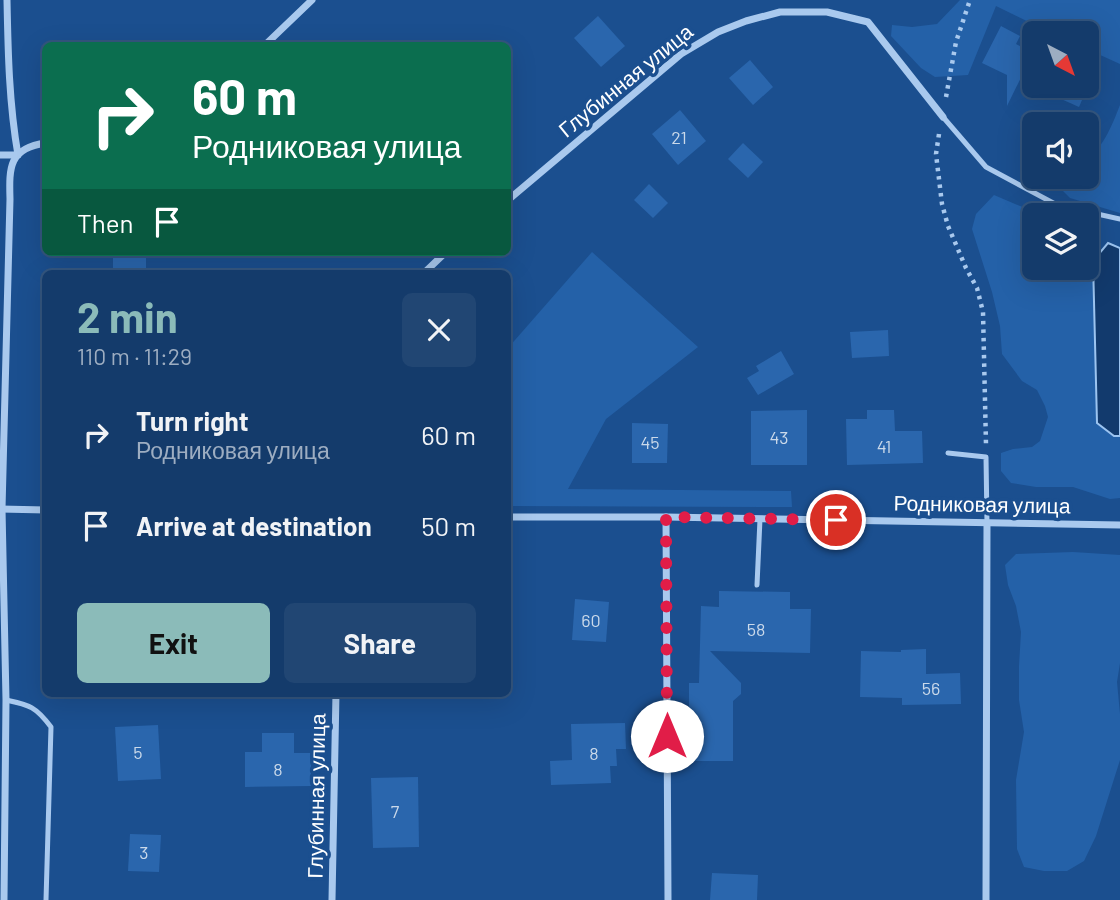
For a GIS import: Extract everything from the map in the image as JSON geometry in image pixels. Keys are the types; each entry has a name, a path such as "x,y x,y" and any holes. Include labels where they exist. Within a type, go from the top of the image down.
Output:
{"street":[{"path":"7,0 8,68 18,155"},
{"path":"268,42 312,0"},
{"name":"Глубинная улица","path":"511,197 681,54 718,32 780,12 827,12 868,22 943,117"},
{"path":"4,900 6,700 1,509 9,175 13,159 32,145 42,144"},
{"path":"0,155 18,155"},
{"path":"427,270 442,256"},
{"path":"1,509 42,510"},
{"name":"Родниковая улица","path":"511,517 1120,525"},
{"path":"666,517 668,900"},
{"path":"986,900 987,523"},
{"name":"Глубинная улица","path":"332,900 336,697"}],"lane":[{"path":"943,117 986,167 1057,205 1120,219"},
{"path":"948,453 986,457 987,523"},
{"path":"757,585 760,519"},
{"path":"6,700 29,705 42,715 51,727 46,900"}],"path":[{"path":"970,0 956,42 936,153 942,204 948,226 977,288 983,312 986,457"}],"shaded area":[{"path":"960,0 1120,0 1120,64 1099,54 1099,21 1027,21 996,6 968,75 935,77 921,68 891,36 892,25 912,27 937,24"},
{"path":"1120,105 1120,213 1099,207 1099,203 1070,198 1062,190 1099,189 1099,147"},
{"path":"994,195 1022,207 1022,280 1093,280 1097,423 1114,436 1120,436 1120,498 1110,499 1073,487 1036,487 1011,483 1001,471 1001,453 1032,447 1040,441 1048,417 1037,390 1022,381 1002,354 1000,326 992,292 972,229 976,214"},
{"path":"1108,243 1120,248 1120,436 1114,436 1097,423 1093,280 1099,280 1099,254"},
{"path":"592,252 698,347 606,419 568,489 791,491 792,507 511,506 511,345"},
{"path":"1073,552 1120,555 1120,663 1117,682 1120,760 1096,836 1084,861 1067,871 1044,871 1024,867 1017,849 1016,780 1024,732 1019,700 1021,632 1005,565 1016,554"}],"building":[{"path":"598,16 625,46 601,67 574,38"},
{"path":"1001,26 1020,36 1016,44 1022,47 1022,75 1007,106 1007,75 982,63"},
{"path":"750,60 773,87 753,105 729,78"},
{"path":"1059,98 1083,98 1079,107"},
{"path":"680,110 706,141 678,165 652,134"},
{"path":"743,143 763,162 748,178 728,159"},
{"path":"649,184 668,203 653,218 634,200"},
{"path":"113,256 146,256 146,270 113,270"},
{"path":"888,330 889,356 852,358 850,332"},
{"path":"781,351 794,374 758,395 747,378 759,371 756,366"},
{"path":"807,410 807,465 751,465 751,411"},
{"path":"867,410 894,410 895,431 922,431 923,463 847,465 846,419 867,419"},
{"path":"632,423 668,424 667,463 632,463"},
{"path":"719,591 790,592 790,609 811,609 810,653 710,651 741,683 741,694 733,701 733,761 689,761 689,683 699,683 701,606 719,607"},
{"path":"575,599 609,602 606,642 572,640"},
{"path":"926,649 926,674 960,673 961,704 902,705 902,698 860,697 861,651 901,652"},
{"path":"625,723 626,749 616,749 617,766 610,766 611,783 551,785 550,761 572,760 571,724"},
{"path":"158,725 161,779 118,781 115,727"},
{"path":"262,733 294,733 294,753 311,753 311,786 245,787 245,752 262,752"},
{"path":"418,777 419,847 373,848 371,778"},
{"path":"130,834 161,835 159,872 128,871"},
{"path":"712,873 758,875 757,900 710,900"}],"route":[{"path":"667,736 666,517 836,520"}]}
